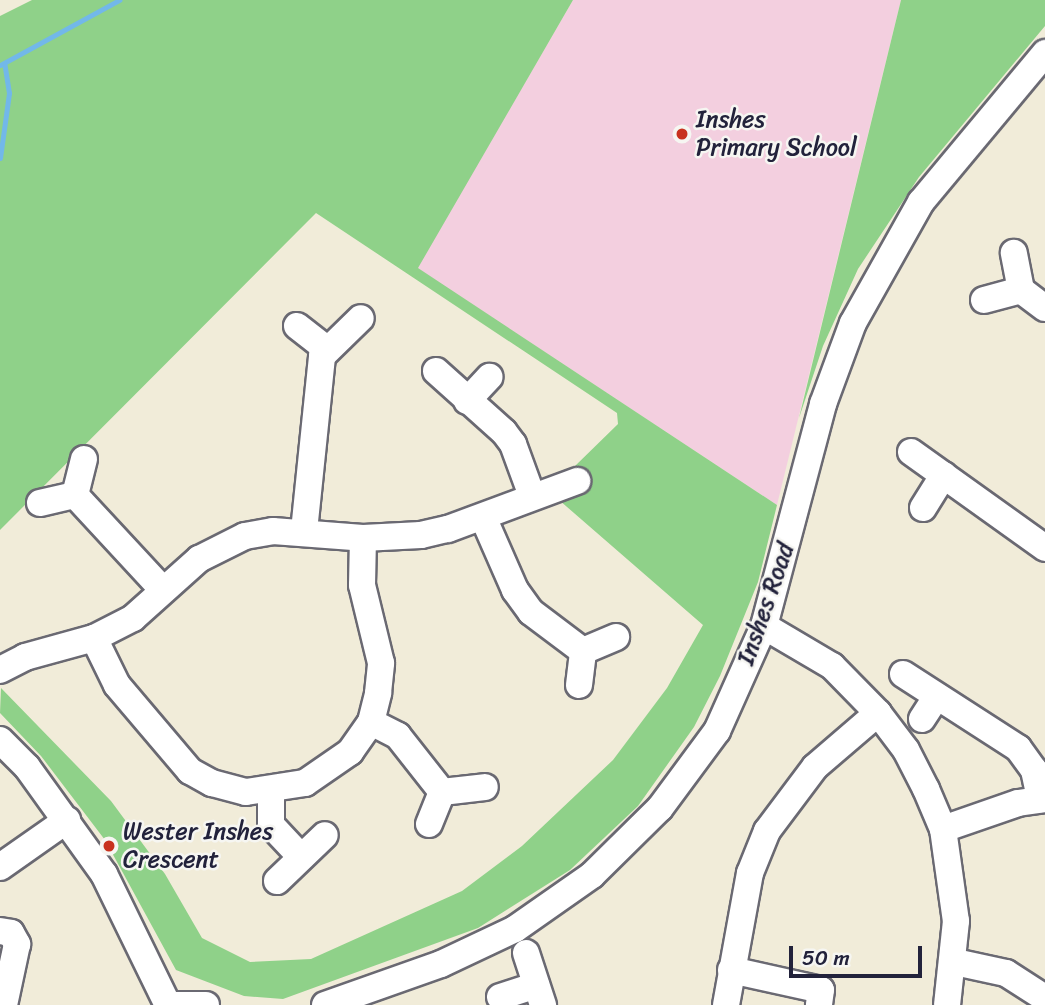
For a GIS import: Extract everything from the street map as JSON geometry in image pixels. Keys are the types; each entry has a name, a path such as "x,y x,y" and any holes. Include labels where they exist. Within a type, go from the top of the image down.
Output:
{"street":[{"name":"Inshes Road","path":"325,1005 441,964 515,929 592,875 660,808 717,731 764,626 823,404 853,323 921,202 1045,53"},
{"path":"1014,253 1021,290 1045,308"},
{"path":"984,300 1021,290"},
{"path":"304,531 316,387 326,349 361,318"},
{"path":"297,326 326,349"},
{"path":"436,372 513,444 532,496"},
{"path":"467,401 489,377"},
{"path":"911,452 1045,548"},
{"path":"75,495 84,459"},
{"path":"923,508 944,475"},
{"path":"0,670 25,657 94,638 133,618 199,558 245,536 304,531 363,538 421,535 482,517 577,481"},
{"path":"75,495 163,590"},
{"path":"40,503 75,495"},
{"path":"482,517 515,590 531,612 583,651"},
{"path":"94,638 117,685 190,771 212,783 246,792 271,791 304,783 327,771 350,752 370,722 381,663 362,584 363,538"},
{"path":"764,626 832,666 878,713 906,750 943,829 956,921 955,962 947,1005"},
{"path":"583,651 616,637"},
{"path":"579,685 583,651"},
{"path":"903,674 1018,748 1034,770 1042,799 943,829"},
{"path":"922,719 937,696"},
{"path":"726,1005 750,873 767,831 815,766 878,713"},
{"path":"370,722 398,736 442,792"},
{"path":"0,740 67,820 104,874 168,1005"},
{"path":"442,792 485,787"},
{"path":"271,791 271,825 301,858"},
{"path":"429,824 442,792"},
{"path":"0,867 67,820"},
{"path":"277,881 325,835"},
{"path":"0,931 11,933 17,944 6,969 4,1005"},
{"path":"500,997 540,995 526,953"},
{"path":"955,962 1006,973 1045,998"},
{"path":"731,971 821,990 819,1005"},
{"path":"176,1005 206,1005"}],"shaded area":[{"name":"Inshes Primary School","path":"573,0 901,0 777,505 417,268"}],"green space":[{"path":"32,0 573,0 418,268 777,505 758,582 720,676 694,727 638,806 570,870 478,928 283,999 244,996 176,970 105,840 41,756 0,713 1,688 111,801 165,874 202,938 250,962 311,959 462,891 522,846 613,760 667,688 703,625 559,500 574,467 618,424 617,413 316,213 0,530 0,16"},
{"path":"901,0 1045,0 1045,26 919,177 858,269 823,346 799,418"}],"waterway":[{"path":"0,65 119,0"},
{"path":"0,158 9,93 4,63"}],"place":[{"name":"Inshes Primary School","path":"682,134"},
{"name":"Wester Inshes Crescent","path":"109,846"}]}
